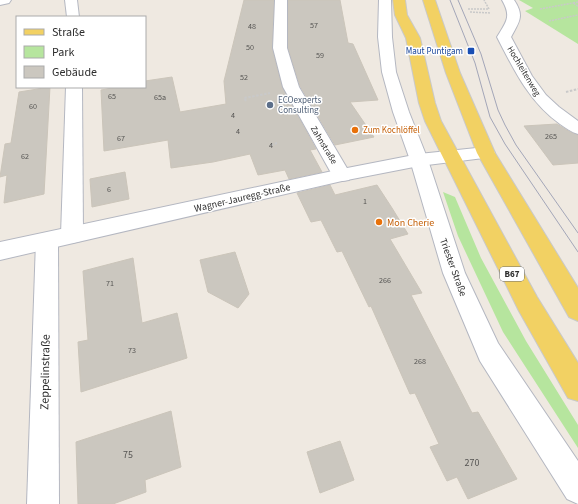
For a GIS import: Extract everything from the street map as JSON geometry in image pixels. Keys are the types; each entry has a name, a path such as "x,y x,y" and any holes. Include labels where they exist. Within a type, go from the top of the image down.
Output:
{"main road":[{"name":"B67","path":"400,0 401,15 413,38 427,103 433,121 450,157 528,304 578,388"},
{"path":"429,0 453,73 486,153 578,310"}],"street":[{"path":"0,1 6,0"},
{"path":"71,0 73,16"},
{"name":"Zahnstraße","path":"281,0 280,48 292,90 342,175"},
{"name":"Triester Straße","path":"385,0 385,37 389,72 401,112 419,160 454,273 489,352 578,488"},
{"name":"Hochleitenweg","path":"508,0 514,9 515,16 504,37 540,98 557,115 578,129"},
{"name":"Zeppelinstraße","path":"43,504 60,238 74,88"},
{"name":"Wagner-Jauregg-Straße","path":"0,251 342,175 419,160 486,153"}],"path":[{"path":"573,2 578,6"},
{"path":"540,9 578,2"},
{"path":"468,9 489,10"},
{"path":"549,21 578,16"},
{"path":"246,101 244,98 292,90"},
{"path":"271,144 277,143"}],"green space":[{"path":"519,0 578,0 578,44 525,11 533,8"},
{"path":"443,192 455,197 481,258 526,341 578,425 578,448 503,332 458,236"}],"building":[{"path":"244,0 274,0 272,48 282,87 316,149 310,150 322,172 289,179 285,170 258,175 250,154 213,162 171,168 168,140 104,151 101,90 112,88 146,88 146,81 172,77 180,112 226,104 224,81"},
{"path":"288,0 340,0 348,43 353,44 378,100 350,102 374,137 335,145 300,86 288,48"},
{"path":"50,88 44,194 4,203 7,175 0,177 5,144 11,143 19,92"},
{"path":"557,124 578,135 578,163 553,165 524,126"},
{"path":"125,172 129,199 92,207 90,179"},
{"path":"330,185 335,195 377,185 392,208 408,234 390,239 422,293 411,295 472,413 478,412 517,479 468,499 457,477 447,481 430,447 439,444 415,393 410,394 371,306 369,307 342,251 337,252 321,220 311,222 297,193"},
{"path":"235,252 249,294 238,308 208,292 200,260"},
{"path":"133,258 142,323 177,313 187,358 81,392 78,342 88,340 83,271"},
{"path":"171,411 181,467 145,480 146,492 113,504 78,504 76,442"},
{"path":"340,441 354,480 320,493 307,452"}],"tram line":[{"path":"450,0 475,63 490,117 505,144 578,252"},
{"path":"458,0 481,54 498,110 505,125 516,145 578,233"}],"place":[{"name":"Maut Puntigam","path":"471,51"},
{"name":"ECOexperts Consulting","path":"270,105"},
{"name":"Zum Kochlöffel","path":"355,130"},
{"name":"Mon Cherie","path":"379,222"}]}
